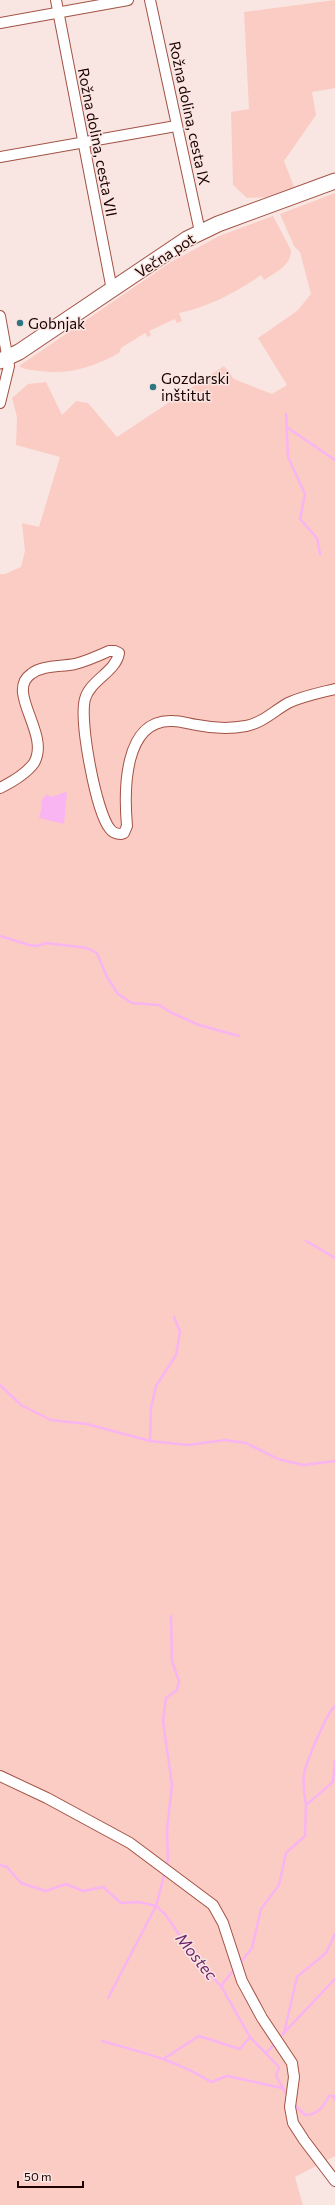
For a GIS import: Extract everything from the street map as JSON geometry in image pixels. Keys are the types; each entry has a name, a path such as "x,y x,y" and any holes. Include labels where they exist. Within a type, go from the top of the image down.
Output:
{"main road":[{"name":"Večna pot","path":"4,359 112,290 174,246 200,232 335,181"}],"street":[{"name":"Rožna dolina, cesta VII","path":"56,0 112,290"},
{"path":"0,23 128,0"},
{"name":"Rožna dolina, cesta IX","path":"150,0 200,232"},
{"path":"0,157 176,126"},
{"path":"0,316 4,359 9,366 0,403"},
{"path":"0,788 24,773 34,762 36,756 37,736 22,689 26,678 46,668 76,664 109,651 119,653 114,664 89,690 84,704 90,767 99,799 106,822 111,831 121,834 124,833 127,826 125,786 128,769 141,733 149,726 161,721 173,720 198,725 245,726 260,722 302,697 335,689"},
{"path":"0,1776 47,1798 130,1843 213,1905 223,1923 242,1981 262,2018 292,2063 294,2077 290,2106 297,2129 335,2181"}],"shaded area":[{"path":"335,0 335,88 312,92 316,115 284,161 294,187 266,197 247,198 233,185 231,112 249,109 244,12"},
{"path":"335,193 335,2156 295,2177 303,2205 0,2205 0,574 5,574 21,567 25,551 22,523 39,527 60,457 16,445 17,417 12,398 28,384 46,382 62,415 76,401 88,403 117,437 224,366 234,379 272,394 287,385 258,338 297,311 311,294 300,252 294,246 280,214"},
{"path":"273,216 291,250 286,264 264,280 261,275 242,288 212,303 179,313 182,321 177,323 175,319 149,331 151,335 148,337 145,333 121,348 119,353 91,366 71,371 51,372 29,370 19,366 171,262 219,236"},
{"path":"65,792 67,793 64,824 39,818 42,806 41,801 47,794 52,797"}],"waterway":[{"path":"286,414 288,457 305,494 300,519 317,538 320,554"},
{"path":"288,428 335,460"},
{"path":"0,936 29,945 37,946 46,943 87,948 97,953 107,977 118,994 132,1003 159,1005 172,1013 199,1025 239,1036"},
{"path":"306,1241 335,1258"},
{"path":"150,1441 151,1408 156,1386 176,1355 180,1332 174,1317"},
{"path":"0,1385 21,1405 51,1420 87,1424 150,1441 188,1445 225,1440 246,1443 278,1459 303,1465 335,1461"},
{"path":"166,1867 168,1859 167,1830 172,1785 163,1721 166,1698 177,1690 179,1681 172,1661 171,1616"},
{"path":"306,1805 304,1794 304,1774 322,1727 331,1710 335,1706"},
{"path":"240,1963 252,1948 261,1909 279,1885 286,1853 305,1836 306,1805 333,1782 335,1761"},
{"name":"Mostec","path":"0,1865 7,1867 21,1883 46,1891 66,1884 83,1891 103,1887 121,1903 138,1902 156,1906 165,1914 197,1961 221,1986 250,2037 279,2067 276,2076 288,2097"},
{"path":"108,1998 156,1906 165,1872"},
{"path":"284,2033 297,1977 326,1953 335,1934"},
{"path":"221,1986 235,1968"},
{"path":"279,2038 335,1979"},
{"path":"165,2058 199,2036 240,2049 250,2037"},
{"path":"102,2041 171,2062 198,2074 211,2082 227,2076 282,2088"},
{"path":"267,2052 276,2042"},
{"name":"Mostec","path":"294,2104 305,2115 310,2115 320,2110 329,2096 334,2096 335,2100"}],"place":[{"name":"Gobnjak","path":"20,323"},
{"name":"Gozdarski inštitut","path":"153,387"}]}
